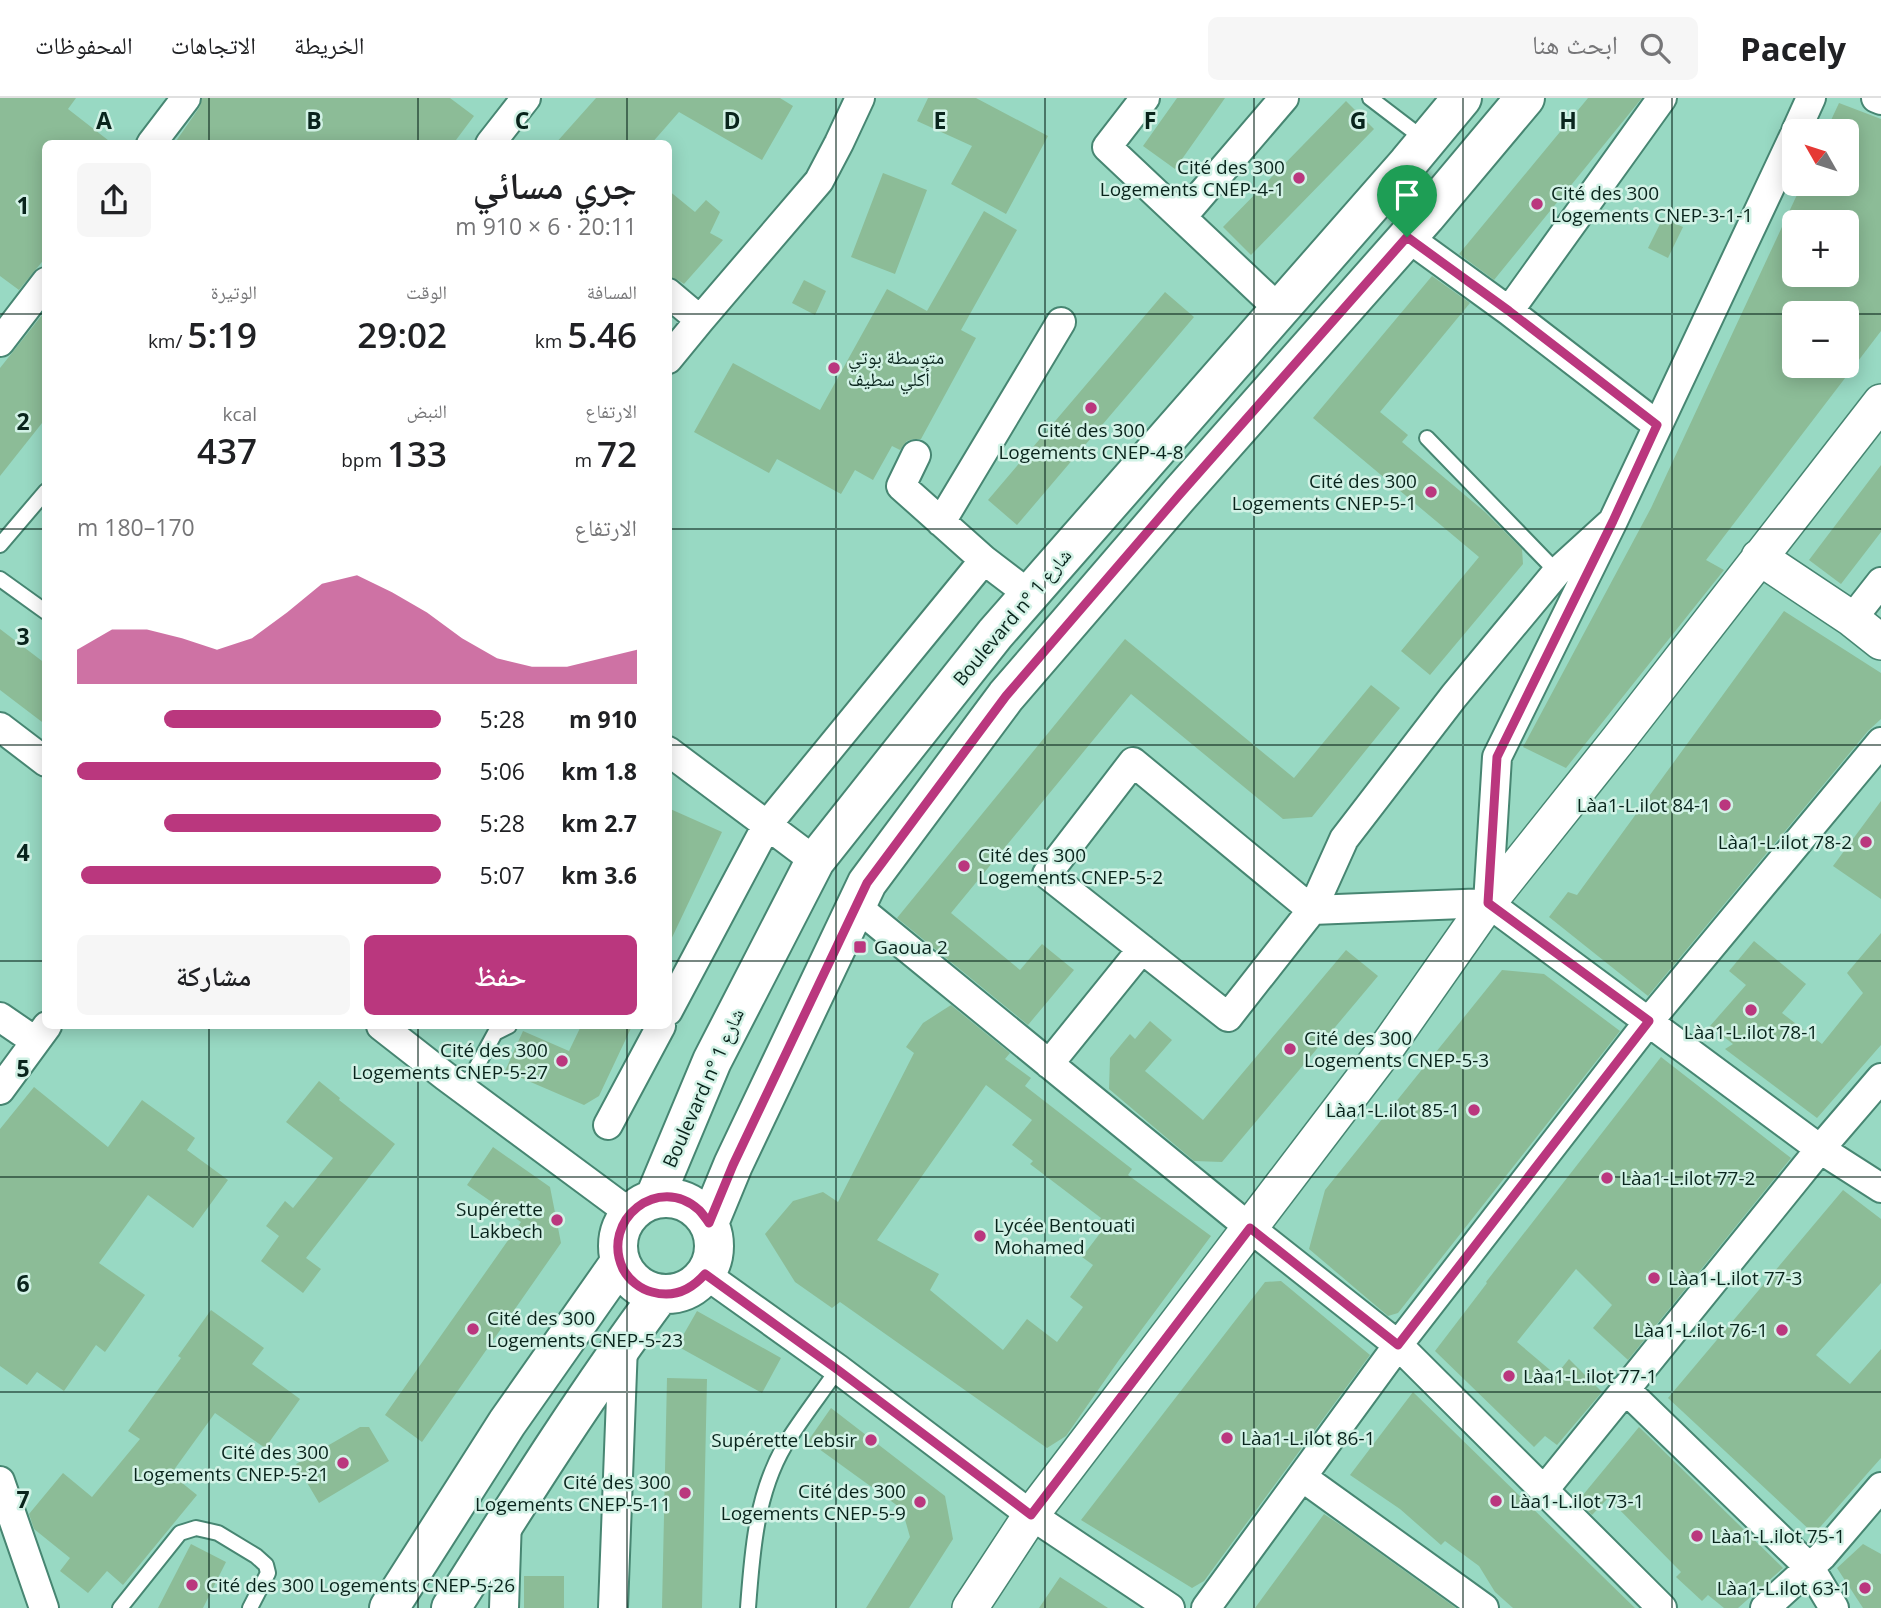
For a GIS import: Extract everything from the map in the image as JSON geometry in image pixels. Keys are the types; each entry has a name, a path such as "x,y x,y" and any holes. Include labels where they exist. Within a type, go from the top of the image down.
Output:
{"main road":[{"name":"Boulevard n° شارع 1","path":"642,1205 712,1061 815,861 913,736 1030,595 1462,98"},
{"path":"709,1223 733,1165 867,883 1006,696 1525,98"},
{"path":"670,1198 685,1202 699,1210 709,1223 714,1249 712,1262 696,1284 673,1294 660,1294 647,1291 626,1274 620,1262 619,1233 642,1205 670,1198"},
{"path":"389,1608 507,1423 620,1262"},
{"path":"451,1608 507,1519 660,1294"}],"street":[{"path":"154,140 186,98"},
{"path":"493,140 526,98"},
{"path":"672,354 819,181 860,98"},
{"path":"1145,98 1107,147 1280,310"},
{"path":"1182,217 1284,98"},
{"path":"1509,311 1662,98"},
{"path":"1801,119 1811,98"},
{"path":"1488,903 1497,757 1613,521 1782,161"},
{"path":"1407,237 1509,311 1657,425"},
{"path":"0,342 42,290"},
{"path":"672,296 700,320"},
{"path":"941,522 1060,322"},
{"path":"971,1608 1031,1515 1385,1049 1488,903 1881,402"},
{"path":"916,456 901,486 984,560 1030,595"},
{"path":"1613,521 1558,572 1454,696 1344,839 1312,910 1228,1017 1047,874 1133,762 1312,910 1488,903 1820,1149 1881,1188"},
{"path":"1759,556 1881,642"},
{"path":"672,1004 768,825 984,560"},
{"path":"1852,619 1881,582"},
{"path":"0,727 42,759"},
{"path":"1206,1608 1398,1345 1649,1021 1881,743"},
{"path":"672,754 815,861"},
{"path":"856,906 1250,1228 1398,1345 1662,1608"},
{"path":"1049,1064 1142,949"},
{"path":"0,1017 41,1033 0,1090"},
{"path":"385,1029 464,1090 642,1205"},
{"path":"608,1125 659,1029"},
{"path":"1544,1490 1820,1149 1881,1078"},
{"path":"705,1274 1031,1515 1170,1608"},
{"path":"613,1608 623,1345"},
{"path":"1625,1389 1810,1568 1834,1608"},
{"path":"1302,1477 1484,1608"},
{"path":"0,1481 44,1608"},
{"path":"1765,1608 1822,1556 1881,1487"},
{"path":"504,1608 507,1519"}],"lane":[{"path":"1370,98 1426,141"},
{"path":"1427,438 1558,572"},
{"path":"0,545 42,496"},
{"path":"0,579 42,609"},
{"path":"464,1090 495,1033 503,1029"},
{"path":"748,1608 752,1558 761,1505 773,1469 785,1445 838,1370"},
{"path":"120,1608 180,1533 196,1528 218,1533 266,1565 268,1573 250,1608"}],"building":[{"path":"0,98 76,98 68,109 108,140 42,140 42,262 19,290 0,276"},
{"path":"202,98 450,98 474,116 456,140 177,140 199,108"},
{"path":"596,98 780,98 793,106 762,160 679,112 654,140 559,140"},
{"path":"928,98 976,98 1048,136 1006,214 951,184 972,146 917,121"},
{"path":"1177,98 1225,98 1175,169 1143,146"},
{"name":"Cité des 300 Logements CNEP-3-1-1","path":"1588,98 1642,98 1494,280 1459,254"},
{"name":"Cité des 300 Logements CNEP-4-1","path":"1346,101 1374,129 1251,255 1223,227"},
{"path":"1839,103 1881,119 1881,331 1859,360 1859,301 1782,301 1782,378 1845,378 1706,560 1724,570 1566,768 1523,747 1651,508 1782,227 1782,287 1859,287 1859,210 1790,210 1796,196 1859,196 1859,119 1832,119"},
{"path":"883,173 927,190 895,274 851,257"},
{"path":"672,193 695,212 706,200 720,212 710,233 723,240 684,284 672,278"},
{"path":"984,211 1017,230 961,330 976,338 921,439 907,441 900,450 892,446 873,480 855,470 841,494 777,459 769,473 694,432 733,363 820,410 887,289 927,311"},
{"path":"1663,218 1683,227 1668,258 1648,248"},
{"name":"Cité des 300 Logements CNEP-5-1","path":"1432,276 1470,303 1380,412 1408,435 1402,442 1485,512 1522,549 1523,564 1430,675 1401,651 1479,557 1313,418"},
{"path":"804,280 826,291 815,315 792,303"},
{"name":"Cité des 300 Logements CNEP-4-8","path":"1165,292 1194,317 1017,525 988,500"},
{"path":"42,315 42,423 0,476 0,368"},
{"path":"1881,465 1881,532 1841,584 1809,560"},
{"name":"Làa1-L.ilot 84-1","path":"1784,611 1881,673 1881,719 1868,731 1648,996 1549,917 1568,892 1577,895"},
{"path":"0,629 42,661 42,722 0,690"},
{"name":"Cité des 300 Logements CNEP-5-2","path":"1125,639 1294,778 1371,685 1400,708 1312,817 1283,819 1131,694 951,913 1020,970 1042,944 1074,970 1028,1025 897,918"},
{"name":"Làa1-L.ilot 78-2","path":"1881,801 1881,899 1833,866"},
{"path":"672,810 722,832 672,938"},
{"name":"Làa1-L.ilot 78-1","path":"1881,933 1881,1045 1817,1118 1725,1049 1733,1044 1710,1026 1746,985 1729,971 1754,941 1806,984 1782,1013 1822,1044 1863,993 1847,973"},
{"name":"Cité des 300 Logements CNEP-5-3","path":"1346,950 1378,976 1222,1162 1194,1161 1109,1089 1110,1058 1130,1034 1135,1039 1150,1021 1172,1040 1145,1071 1203,1120"},
{"name":"Làa1-L.ilot 85-1","path":"1502,970 1544,974 1620,1031 1398,1313 1388,1316 1309,1249 1325,1190"},
{"name":"Lycée Bentouati Mohamed","path":"951,1005 1010,1053 1005,1059 1031,1078 1025,1086 1132,1169 1128,1175 1211,1236 1066,1436 1047,1448 840,1302 832,1308 795,1282 765,1234 793,1201 823,1192 838,1202 914,1053 906,1047 923,1023","holes":["986,1085 1032,1120 1012,1145 1033,1161 1030,1164 1101,1218 1097,1224 1104,1228 1082,1257 1093,1265 1070,1297 1083,1307 1057,1342 1027,1319 1003,1350 930,1290 939,1274 877,1240"]},
{"name":"Cité des 300 Logements CNEP-5-27","path":"580,1029 631,1029 599,1096 584,1105 505,1071 523,1031 569,1051"},
{"path":"1661,1057 1791,1158 1628,1360 1593,1328 1612,1305 1576,1269 1517,1342 1556,1375 1569,1359 1602,1392 1557,1445 1545,1436 1534,1447 1435,1351"},
{"path":"319,1081 395,1144 306,1258 321,1269 303,1293 261,1261 279,1236 266,1226 285,1201 293,1208 333,1158 286,1122"},
{"path":"34,1087 108,1147 142,1100 195,1138 187,1150 228,1180 193,1228 148,1195 99,1263 145,1295 105,1352 96,1345 64,1391 37,1372 27,1385 0,1366 0,1129"},
{"name":"Cité des 300 Logements CNEP-5-23","path":"493,1147 550,1187 561,1243 422,1442 385,1415 521,1222 467,1185"},
{"name":"Làa1-L.ilot 76-1","path":"1843,1190 1881,1219 1881,1283 1816,1355 1850,1384 1881,1349 1881,1458 1814,1534 1668,1398"},
{"name":"Làa1-L.ilot 86-1","path":"1281,1281 1370,1355 1204,1581 1192,1588 1081,1520 1265,1282"},
{"path":"211,1310 264,1348 252,1364 300,1399 265,1448 215,1413 171,1474 197,1495 123,1585 107,1571 88,1593 60,1571 70,1558 34,1529 29,1514 63,1473 92,1497 140,1439 128,1431 181,1358 178,1356"},
{"path":"697,1311 781,1358 762,1393 677,1346"},
{"name":"Cité des 300 Logements CNEP-5-11","path":"667,1378 707,1379 702,1608 662,1608"},
{"name":"Làa1-L.ilot 73-1","path":"1413,1392 1635,1608 1513,1608 1495,1592 1479,1566 1445,1541 1441,1545 1400,1509 1350,1475"},
{"name":"Cité des 300 Logements CNEP-5-9","path":"831,1408 945,1496 953,1539 909,1608 866,1608 910,1537 902,1509 808,1441"},
{"name":"Cité des 300 Logements CNEP-5-21","path":"360,1427 369,1427 389,1461 319,1503 296,1464"},
{"name":"Làa1-L.ilot 75-1","path":"1639,1427 1783,1568 1738,1608 1724,1608 1708,1595 1702,1601 1676,1577 1681,1572 1608,1498 1592,1515 1578,1501"},
{"path":"1324,1514 1345,1528 1456,1608 1255,1608"},
{"name":"Cité des 300 Logements CNEP-5-26","path":"191,1544 226,1562 203,1608 158,1608"},
{"name":"Làa1-L.ilot 63-1","path":"1863,1544 1881,1554 1881,1608 1863,1608 1837,1568"},
{"path":"524,1576 564,1576 564,1608 524,1608"},
{"path":"1060,1577 1108,1608 1039,1608"}],"place":[{"name":"Cité des 300 Logements CNEP-4-1","path":"1299,178"},
{"name":"Cité des 300 Logements CNEP-3-1-1","path":"1537,204"},
{"name":"متوسطة بوتي أكلي سطيف","path":"834,368"},
{"name":"Cité des 300 Logements CNEP-4-8","path":"1091,408"},
{"name":"Cité des 300 Logements CNEP-5-1","path":"1431,492"},
{"name":"Làa1-L.ilot 84-1","path":"1725,805"},
{"name":"Làa1-L.ilot 78-2","path":"1866,842"},
{"name":"Cité des 300 Logements CNEP-5-2","path":"964,866"},
{"name":"Gaoua 2","path":"860,947"},
{"name":"Làa1-L.ilot 78-1","path":"1751,1010"},
{"name":"Cité des 300 Logements CNEP-5-3","path":"1290,1049"},
{"name":"Cité des 300 Logements CNEP-5-27","path":"562,1061"},
{"name":"Làa1-L.ilot 85-1","path":"1474,1110"},
{"name":"Làa1-L.ilot 77-2","path":"1607,1178"},
{"name":"Supérette Lakbech","path":"557,1220"},
{"name":"Lycée Bentouati Mohamed","path":"980,1236"},
{"name":"Làa1-L.ilot 77-3","path":"1654,1278"},
{"name":"Cité des 300 Logements CNEP-5-23","path":"473,1329"},
{"name":"Làa1-L.ilot 76-1","path":"1782,1330"},
{"name":"Làa1-L.ilot 77-1","path":"1509,1376"},
{"name":"Làa1-L.ilot 86-1","path":"1227,1438"},
{"name":"Supérette Lebsir","path":"871,1440"},
{"name":"Cité des 300 Logements CNEP-5-21","path":"343,1463"},
{"name":"Cité des 300 Logements CNEP-5-11","path":"685,1493"},
{"name":"Làa1-L.ilot 73-1","path":"1496,1501"},
{"name":"Cité des 300 Logements CNEP-5-9","path":"920,1502"},
{"name":"Làa1-L.ilot 75-1","path":"1697,1536"},
{"name":"Cité des 300 Logements CNEP-5-26","path":"192,1585"},
{"name":"Làa1-L.ilot 63-1","path":"1865,1588"}],"route":[{"path":"1407,237 1509,311 1657,425 1497,757 1488,903 1649,1021 1398,1345 1250,1228 1031,1515 705,1274 696,1284 673,1294 647,1291 636,1284 626,1274 620,1262 619,1233 630,1213 654,1197 685,1202 699,1210 709,1223 733,1165 867,883 1006,696 1407,237"}]}
